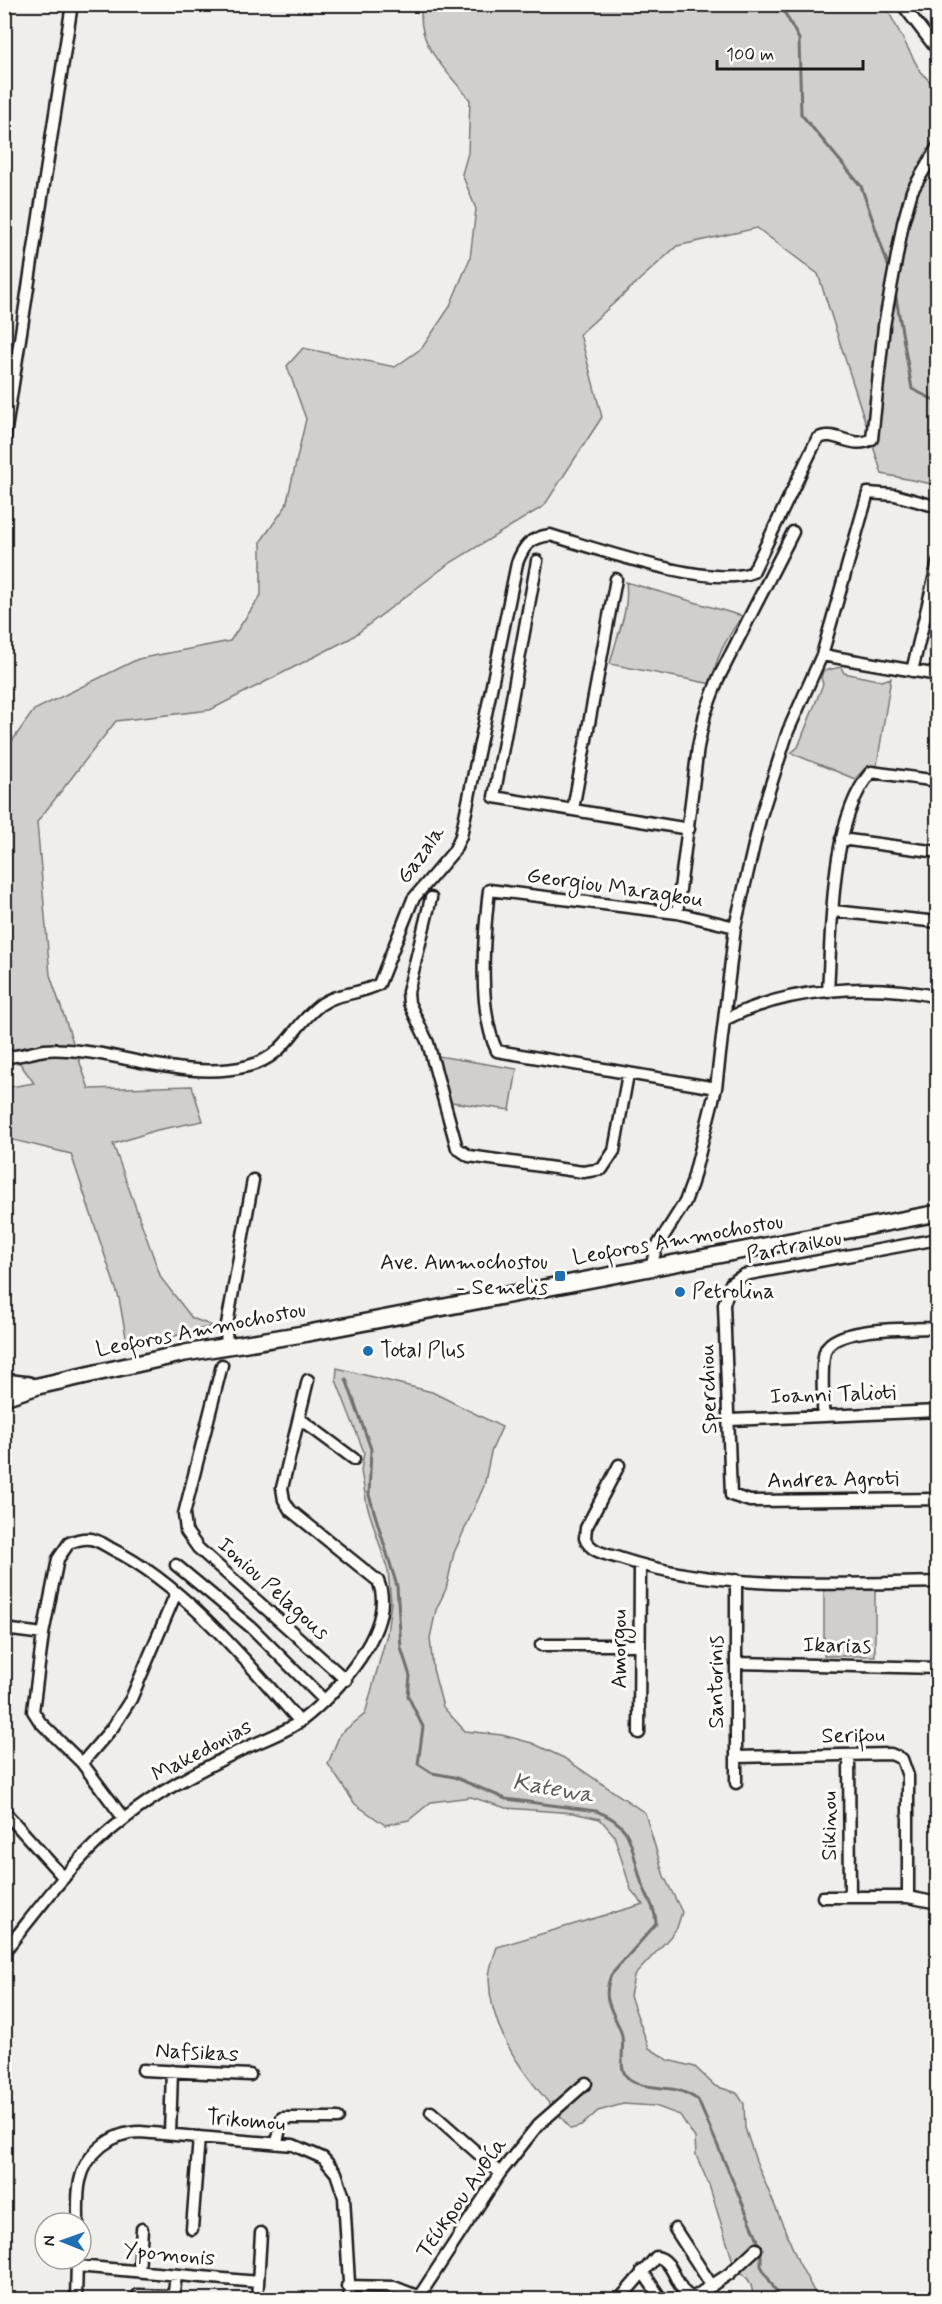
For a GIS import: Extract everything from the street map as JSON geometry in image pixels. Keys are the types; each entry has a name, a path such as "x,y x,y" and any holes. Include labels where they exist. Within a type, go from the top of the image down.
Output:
{"main road":[{"name":"Leoforos Ammochostou","path":"4,1397 38,1386 227,1346 938,1213"},
{"name":"Leoforos Ammochostou","path":"4,1382 38,1386"}],"street":[{"path":"4,442 72,4"},
{"path":"902,4 938,51"},
{"name":"Gazala","path":"4,1057 28,1055 47,1050 95,1053 165,1067 213,1069 248,1066 272,1056 287,1044 318,1006 332,997 368,990 379,984 413,899 454,851 461,836 517,563 530,541 550,535 693,575 744,576 753,572 817,439 828,435 857,444 872,439 884,327 903,223 912,191 938,146"},
{"path":"651,1268 656,1248 688,1193 716,1088 726,1019 735,927 760,819 788,731 822,655 868,493 895,495 938,507"},
{"path":"676,913 689,829 698,747 714,687 792,532"},
{"path":"537,561 494,797 689,829"},
{"path":"912,671 934,592 938,562"},
{"path":"573,809 616,579"},
{"path":"822,655 938,675"},
{"path":"828,992 833,911 841,839 859,786 871,772 938,781"},
{"path":"841,839 938,852"},
{"name":"Georgiou Maragkou","path":"628,1074 497,1051 489,1017 484,965 489,890 676,913 735,927"},
{"path":"432,898 408,987 408,998 428,1043 454,1141 462,1152 469,1156 583,1172 602,1169 614,1151 628,1074 716,1088"},
{"path":"833,911 938,922"},
{"path":"726,1019 746,1008 828,992 859,989 938,997"},
{"path":"227,1346 226,1330 253,1180"},
{"name":"Partraikou","path":"731,1283 744,1275 938,1239"},
{"name":"Sperchiou","path":"731,1283 724,1304 731,1495"},
{"path":"823,1415 824,1356 831,1342 848,1334 938,1328"},
{"name":"Ioniou Pelagous","path":"222,1365 184,1520 186,1531 198,1548 346,1680"},
{"path":"308,1380 300,1419 354,1459"},
{"name":"Ioanni Talioti","path":"730,1420 938,1411"},
{"name":"Makedonias","path":"4,1952 86,1853 124,1819 190,1775 300,1722 346,1680 378,1626 383,1607 381,1589 370,1575 286,1504 282,1488 300,1419"},
{"path":"619,1465 586,1528 585,1538 593,1550 640,1565 736,1580 825,1584 938,1582"},
{"name":"Andrea Agroti","path":"731,1495 750,1501 937,1499"},
{"path":"937,1499 938,1544"},
{"path":"124,1819 82,1763 35,1716 34,1695 58,1559 63,1550 75,1540 95,1540 121,1553 145,1568 176,1593 250,1664 300,1722"},
{"path":"176,1565 252,1628 324,1700"},
{"name":"Amorgou","path":"639,1733 640,1565"},
{"name":"Santorinis","path":"736,1580 736,1783"},
{"path":"82,1763 112,1727 131,1699 176,1593"},
{"path":"4,1629 43,1634"},
{"path":"541,1645 639,1645"},
{"name":"Ikarias","path":"736,1663 938,1668"},
{"name":"Serifou","path":"736,1757 891,1754 904,1763 908,1776 908,1897"},
{"name":"Sikinou","path":"849,1755 850,1897"},
{"path":"4,1810 64,1878"},
{"path":"823,1897 908,1897 938,1903"},
{"name":"Nafsikas","path":"143,2070 250,2075"},
{"path":"170,2134 172,2071"},
{"name":"Τεύκρου Ανθία","path":"423,2297 500,2173 538,2125 586,2083"},
{"path":"431,2112 500,2173"},
{"path":"278,2143 282,2118 338,2118"},
{"name":"Trikomou","path":"79,2211 80,2181 94,2153 109,2141 130,2133 278,2143 314,2152 323,2158 336,2173 344,2198 347,2286 350,2300"},
{"path":"192,2229 199,2137"},
{"path":"140,2271 142,2229"},
{"path":"675,2229 712,2286"},
{"path":"257,2300 261,2233"},
{"path":"619,2300 654,2258 662,2257 688,2296 698,2296 756,2249"},
{"name":"Ypomonis","path":"93,2265 258,2282"},
{"path":"76,2300 77,2271"},
{"path":"642,2271 662,2300"},
{"path":"138,2295 170,2296 174,2292 176,2275"},
{"path":"347,2286 379,2285 423,2297"}],"shaded area":[{"path":"422,5 885,5 920,71 937,89 937,485 882,474 818,274 757,228 677,246 580,334 602,417 544,506 447,565 351,638 210,710 116,721 37,822 50,975 89,1089 192,1086 203,1121 157,1130 113,1144 161,1278 192,1318 213,1326 128,1348 119,1298 71,1154 5,1138 5,1088 34,1083 5,1043 5,751 34,710 138,659 230,641 261,595 261,541 286,506 306,419 287,366 303,348 395,367 422,348 449,308 470,258 476,209 462,174 468,153 470,100 434,56 423,32"},
{"path":"626,582 742,616 719,656 712,684 610,664 626,604"},
{"path":"841,667 844,673 882,681 891,678 877,765 865,768 855,779 791,753 798,747 823,684 821,678 823,671"},
{"path":"438,1056 517,1069 510,1110 451,1102"},
{"path":"337,1368 432,1392 502,1427 491,1452 484,1486 454,1553 446,1589 436,1610 430,1638 433,1669 443,1707 465,1731 502,1735 532,1743 564,1758 645,1813 664,1876 682,1912 677,1928 634,1976 630,1996 649,2048 668,2060 695,2067 715,2086 737,2093 744,2104 745,2128 756,2161 798,2261 818,2299 753,2299 749,2281 735,2268 709,2185 696,2155 695,2138 680,2115 655,2106 623,2104 598,2111 581,2126 571,2129 516,2060 497,2022 491,2000 489,1978 497,1947 643,1904 631,1890 614,1835 600,1819 573,1813 506,1808 471,1797 431,1802 409,1820 385,1825 355,1804 328,1764 340,1734 365,1714 387,1634 391,1602 388,1571 367,1505 361,1471 364,1452 336,1380"},
{"path":"824,1590 875,1590 875,1656 824,1656"}],"waterway":[{"path":"780,4 799,39 801,114 861,186 888,265"},
{"path":"895,292 912,389 938,402"},
{"name":"Katewa","path":"346,1379 371,1449 369,1495 397,1586 401,1648 410,1676 408,1696 423,1727 418,1764 432,1773 454,1777 506,1799 596,1811 618,1823 624,1830 629,1838 641,1881 653,1907 656,1924 611,1975 608,1984 609,2005 622,2037 623,2070 626,2076 639,2084 677,2090 698,2100 756,2235 761,2251 761,2266 781,2300"}],"place":[{"name":"Ave. Ammochostou - Semelis","path":"560,1276"},
{"name":"Petrolina","path":"680,1292"},
{"name":"Total Plus","path":"368,1351"}]}
